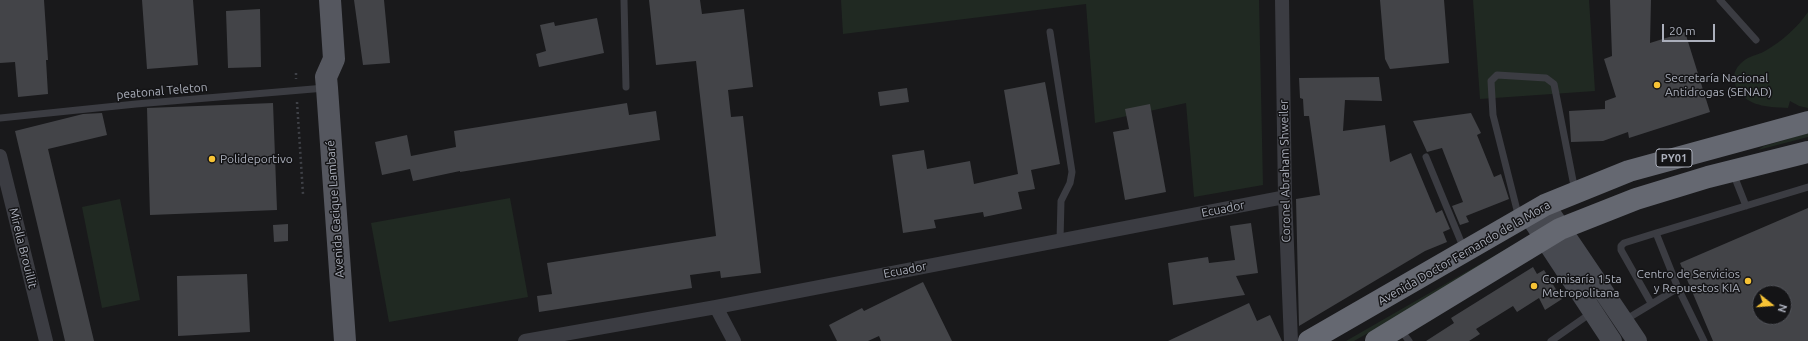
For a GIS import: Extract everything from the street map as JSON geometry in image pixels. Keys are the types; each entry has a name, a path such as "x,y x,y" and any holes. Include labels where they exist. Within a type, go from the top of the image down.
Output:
{"highway":[{"name":"Avenida Doctor Fernando de la Mora","path":"1310,341 1531,214 1576,193 1629,171 1808,122"},
{"name":"PY01","path":"1376,341 1404,334 1552,233 1636,199 1732,171 1808,152"}],"main road":[{"name":"Avenida Cacique Lambaré","path":"314,0 318,62 327,82 345,341"},
{"name":"Avenida Cacique Lambaré","path":"327,82 334,59 330,0"},
{"path":"1531,214 1552,233 1623,321 1637,341"},
{"path":"1552,233 1592,311 1612,341"}],"street":[{"name":"Coronel Abraham Shweiler","path":"1282,0 1284,197 1291,341"},
{"name":"Mirella Brouillit","path":"0,156 46,341"},
{"name":"Ecuador","path":"525,341 716,307 1284,197"},
{"path":"716,307 734,341"}],"lane":[{"path":"624,0 626,87"},
{"path":"1720,0 1756,40"},
{"path":"1050,32 1072,172 1070,183 1061,201 1060,240"},
{"path":"1531,214 1493,115 1491,81 1493,77 1497,75 1546,78 1554,84 1576,193"},
{"name":"peatonal Teleton","path":"0,118 297,90 327,82"},
{"path":"1426,157 1465,252"},
{"path":"1732,171 1746,206"},
{"path":"1651,303 1621,250 1621,246 1624,243 1808,187"},
{"path":"1656,233 1678,288 1704,341"},
{"path":"1623,321 1678,288"},
{"path":"1551,341 1592,311"}],"path":[{"path":"296,73 303,194"}],"shaded area":[{"path":"841,0 1259,0 1263,185 1194,197 1186,103 1095,123 1086,4 843,34"},
{"path":"1473,0 1589,0 1595,91 1480,99"},
{"path":"1808,12 1808,108 1799,106 1790,101 1788,108 1768,107 1756,104 1745,98 1740,93 1735,83 1734,78 1736,69 1743,61 1765,51 1783,39 1794,29"},
{"path":"1808,133 1808,137 1758,150 1764,146"},
{"path":"510,198 528,297 389,322 371,223"},
{"path":"120,199 140,300 102,308 82,207"},
{"path":"1527,237 1529,242 1354,341 1346,341"}],"building":[{"path":"0,0 44,0 48,60 46,60 48,94 18,97 15,62 0,63"},
{"path":"142,0 193,0 198,65 147,69"},
{"path":"354,0 384,0 390,63 363,65"},
{"path":"649,0 700,0 702,14 744,9 753,87 728,90 731,117 743,116 761,273 721,278 720,271 690,275 692,288 539,312 537,296 552,294 547,263 716,236 696,61 656,65"},
{"path":"1380,0 1444,0 1449,63 1390,69 1385,59"},
{"name":"Secretaría Nacional Antidrogas (SENAD)","path":"1610,0 1651,0 1650,43 1685,32 1710,112 1629,138 1628,132 1603,141 1571,142 1569,111 1605,109 1605,101 1616,97 1604,59 1612,56"},
{"path":"260,9 261,67 228,68 226,11"},
{"path":"597,18 604,53 539,67 536,54 546,51 540,25 554,22 555,26"},
{"path":"1379,77 1382,101 1345,100 1343,131 1385,125 1390,162 1411,153 1436,213 1442,210 1450,229 1443,232 1447,242 1425,251 1299,326 1296,199 1320,195 1309,116 1304,116 1303,99 1300,98 1299,78"},
{"path":"1045,82 1060,164 1031,170 1035,189 1018,192 1022,209 984,217 983,212 934,220 936,228 903,233 892,155 924,150 927,169 970,161 974,184 1018,174 1004,90"},
{"path":"907,88 909,102 880,106 878,92"},
{"name":"Polideportivo","path":"273,103 277,210 150,215 147,108"},
{"path":"627,103 629,115 656,111 660,140 460,171 413,181 410,169 382,175 375,142 407,135 411,156 456,147 454,131"},
{"path":"1150,104 1166,192 1125,200 1113,132 1129,129 1125,109"},
{"path":"102,113 107,135 48,149 94,341 65,341 15,131 83,114"},
{"path":"1471,113 1481,133 1477,135 1494,177 1501,174 1509,199 1466,216 1469,222 1460,225 1452,206 1463,202 1442,148 1427,152 1413,121"},
{"name":"Centro de Servicios y Repuestos KIA","path":"1808,208 1808,341 1713,341 1680,263"},
{"path":"1251,223 1258,273 1236,276 1245,295 1173,305 1168,263 1208,257 1209,263 1235,260 1230,226"},
{"path":"288,224 288,241 274,242 273,225"},
{"path":"1533,267 1537,274 1544,270 1562,299 1545,310 1539,298 1517,312 1513,306 1476,329 1480,334 1469,341 1426,341 1454,323 1451,318"},
{"path":"247,274 250,332 178,336 177,276"},
{"path":"923,282 952,341 881,341 879,336 868,341 837,341 829,325 862,308 864,311"},
{"path":"1249,303 1257,321 1270,315 1282,341 1168,341"}],"place":[{"name":"Secretaría Nacional Antidrogas (SENAD)","path":"1657,85"},
{"name":"Polideportivo","path":"212,159"},
{"name":"Centro de Servicios y Repuestos KIA","path":"1748,281"},
{"name":"Comisaría 15ta Metropolitana","path":"1534,286"}]}
